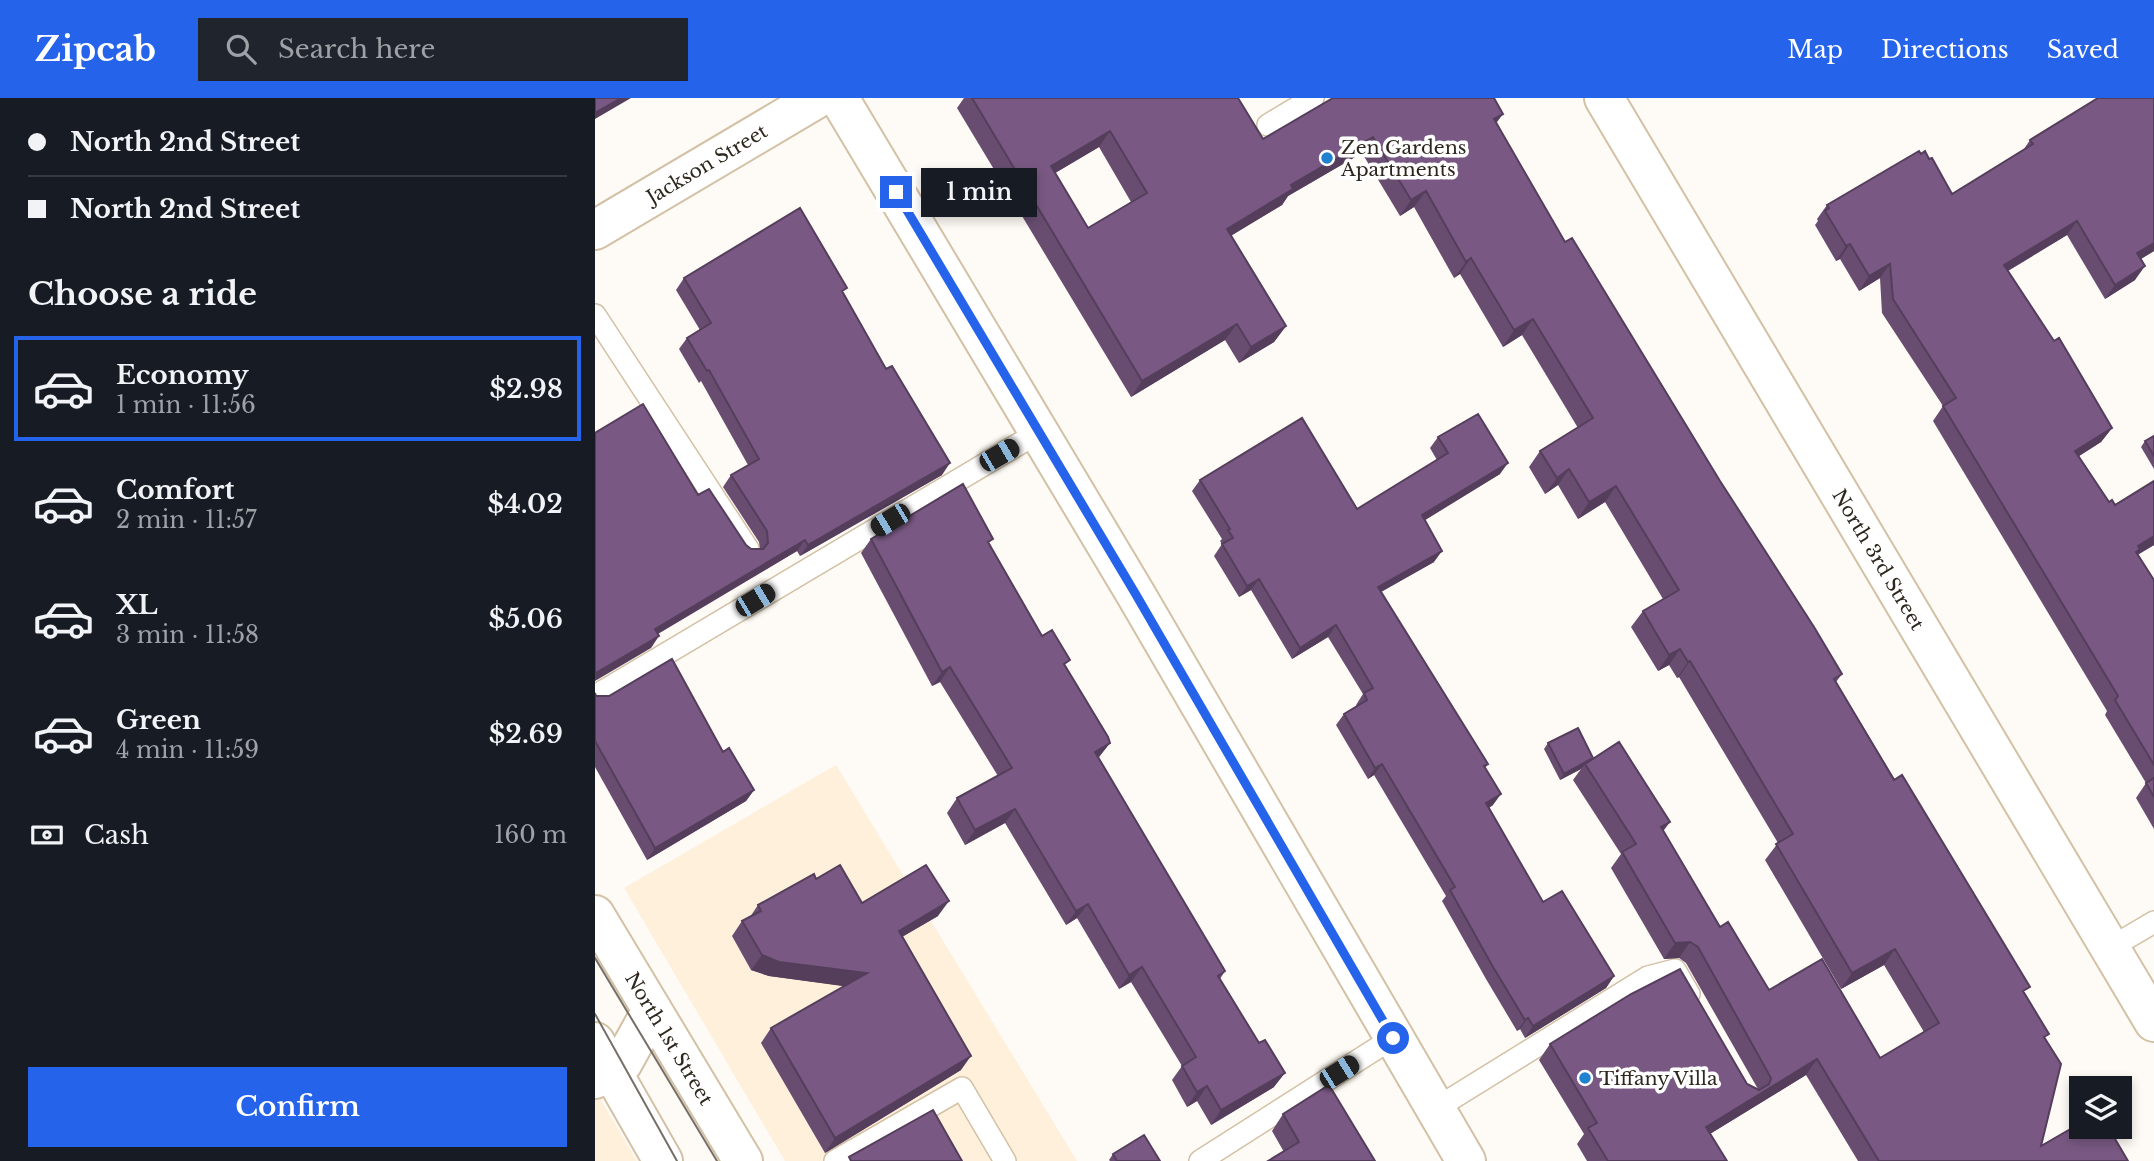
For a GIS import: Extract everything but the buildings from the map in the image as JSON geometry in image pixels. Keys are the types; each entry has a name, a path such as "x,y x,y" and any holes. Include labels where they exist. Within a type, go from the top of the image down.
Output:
{"street":[{"name":"Jackson Street","path":"595,230 818,98"},
{"path":"839,98 1039,432 1466,1161"},
{"name":"North 3rd Street","path":"1604,98 2154,1022"},
{"name":"North 1st Street","path":"595,915 743,1161"},
{"path":"652,1010 622,1063 601,1064 663,1161"}],"lane":[{"path":"1268,125 1313,98"},
{"path":"595,315 748,549"},
{"path":"595,696 1039,432"},
{"path":"2110,948 2154,922"},
{"path":"1436,1109 1648,977 1675,970 1701,1015"},
{"path":"1200,1161 1393,1038"},
{"path":"835,1161 962,1088 1005,1161"}],"shaded area":[{"path":"836,765 1077,1161 785,1161 624,888"},
{"path":"595,1090 637,1161 595,1161"}],"tram line":[{"path":"595,958 717,1161"},
{"path":"595,1014 677,1161"}],"place":[{"name":"Zen Gardens Apartments","path":"1327,158"},
{"name":"Tiffany Villa","path":"1585,1078"}],"route":[{"path":"896,192 1135,593 1393,1038"}]}
